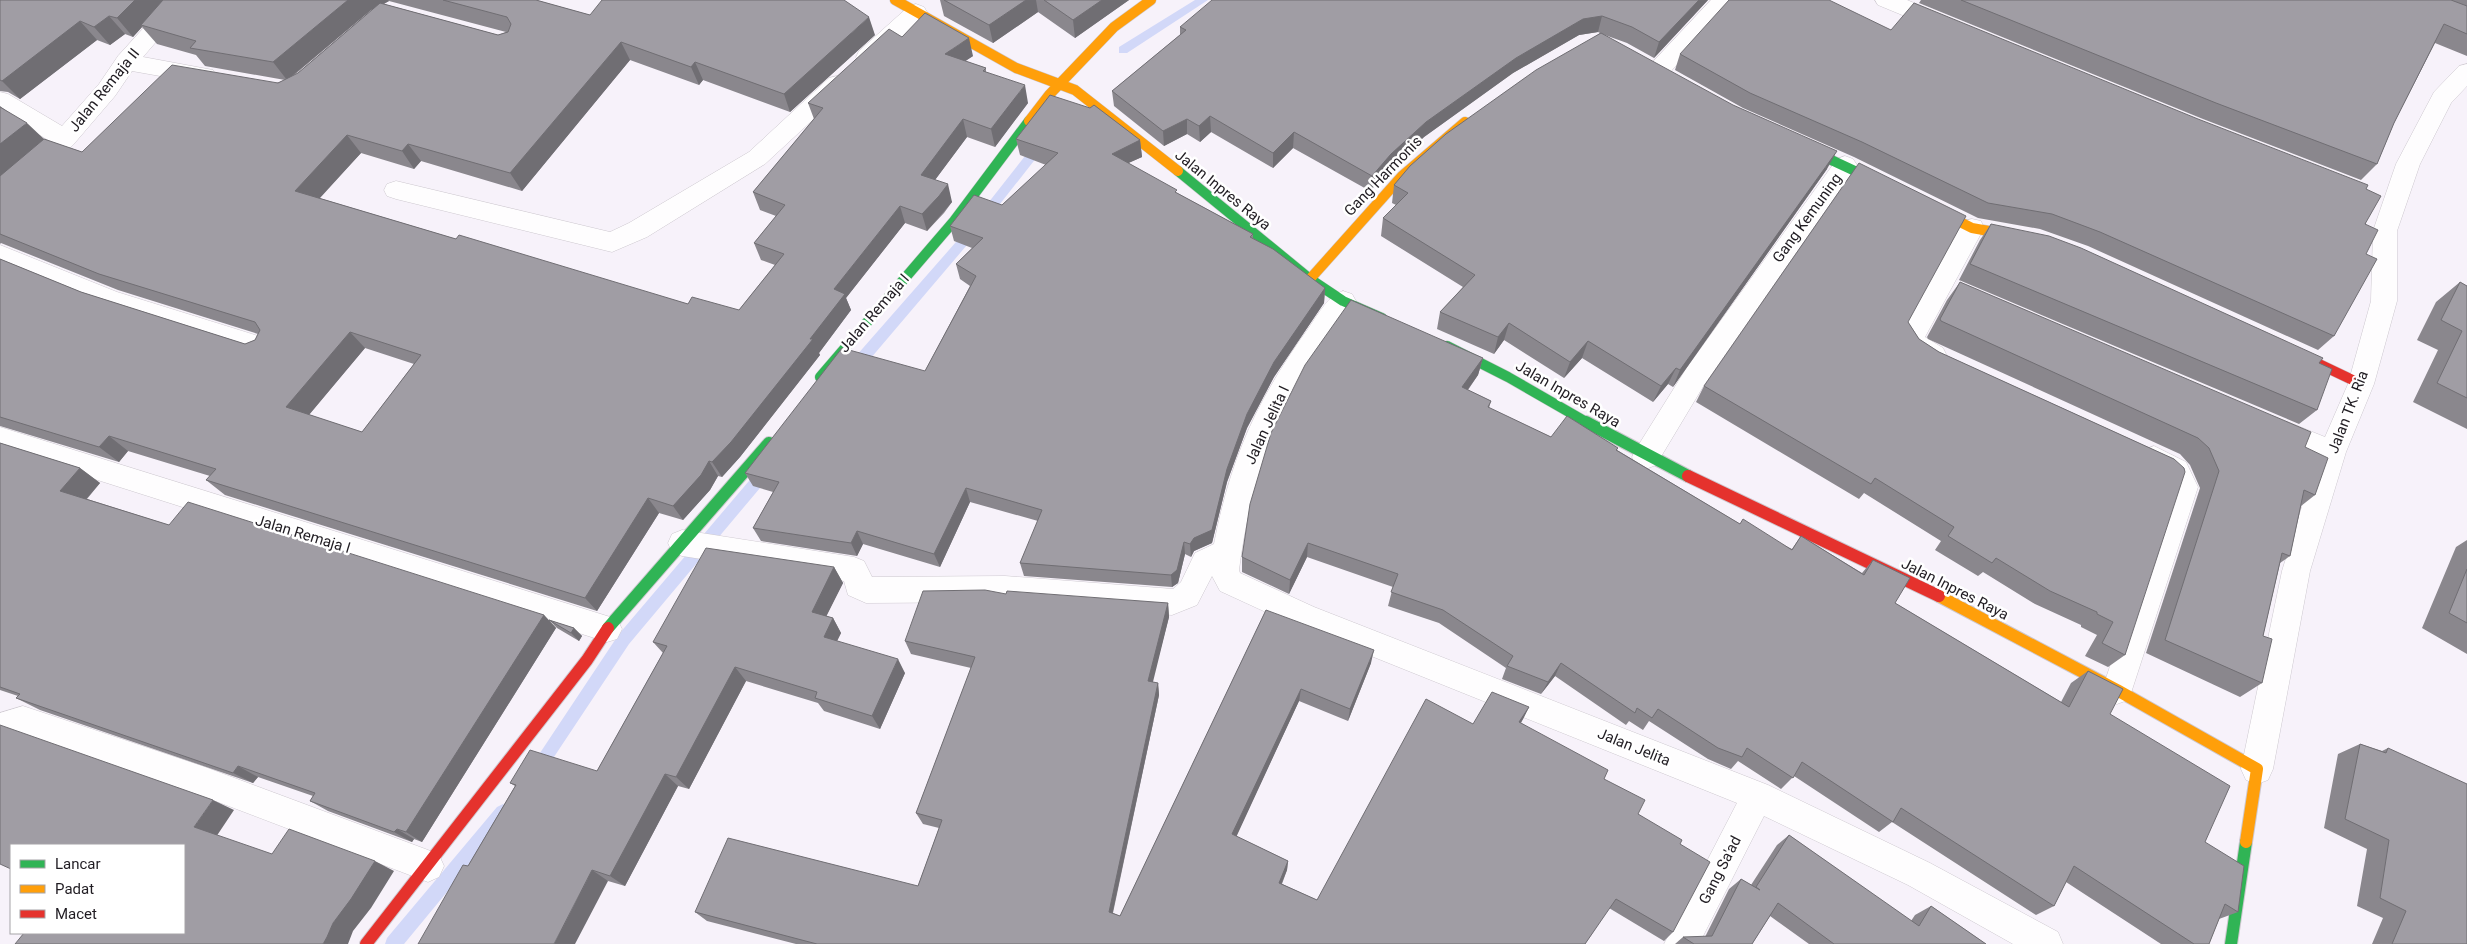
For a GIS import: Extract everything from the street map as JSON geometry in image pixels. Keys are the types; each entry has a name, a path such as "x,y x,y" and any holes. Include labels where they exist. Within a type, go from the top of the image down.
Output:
{"street":[{"name":"Jalan Remaja II","path":"0,194 64,139 107,90 126,62 181,0"},
{"name":"Jalan Inpres Raya","path":"895,0 1016,68 1075,90 1310,279 1343,301 1396,324"},
{"name":"Jalan Remaja I","path":"815,384 954,221 1033,114 1058,84 1114,27 1151,0"},
{"path":"1654,72 1724,0"},
{"path":"1886,0 1966,33"},
{"path":"396,190 612,242 638,230 757,158 916,12"},
{"path":"126,62 221,79"},
{"name":"Jalan TK. Ria","path":"2257,769 2296,570 2332,452 2361,384 2384,301 2385,201 2408,164 2442,98 2467,72"},
{"path":"0,100 64,139"},
{"name":"Gang Harmonis","path":"1310,279 1398,177 1433,145 1474,116"},
{"name":"Gang Kemuning","path":"1646,457 1695,377 1845,165 1787,139"},
{"path":"1845,165 1896,190"},
{"path":"1921,203 1972,228 2030,239"},
{"path":"1955,367 1918,347 1911,339 1972,228"},
{"path":"0,255 110,300 262,348"},
{"path":"1940,285 1967,296"},
{"name":"Jalan Jelita I","path":"1226,558 1237,497 1253,449 1280,394 1343,301"},
{"name":"Jalan Inpres Raya","path":"1439,343 1490,366 1646,457 1781,519 1955,604 2117,690 2257,769"},
{"path":"2286,348 2361,384"},
{"path":"2255,419 2332,452"},
{"path":"366,944 587,660 606,629 694,545 774,436"},
{"name":"Jalan Remaja I","path":"0,438 606,629"},
{"path":"2117,690 2184,487 2181,477 2173,467 2134,448"},
{"path":"694,545 854,570 858,575 858,586 866,590 1005,590 1172,602 1179,600 1193,590 1205,562 1213,557 1226,558"},
{"name":"Jalan Jelita","path":"1226,558 1226,576 1234,585 1304,616 1757,796 1919,874 2046,944"},
{"path":"0,731 18,720 23,720 205,782 428,866"},
{"path":"2231,944 2257,769"},
{"name":"Gang Sa'ad","path":"1682,944 1757,796"}],"building":[{"path":"0,0 135,0 117,18 109,16 94,27 80,21 2,81 0,80"},
{"path":"163,0 348,0 273,62 190,48 196,41 141,25"},
{"path":"443,0 536,0 590,15 602,0 844,0 869,17 784,94 695,62 691,67 621,42 510,173 408,144 402,151 347,135 295,191 456,239 459,235 688,304 692,297 739,310 784,254 754,243 785,205 753,192 823,108 808,103 889,29 902,37 925,13 969,38 945,54 986,68 983,71 1025,85 991,129 963,119 921,175 948,184 939,196 922,214 900,206 834,289 845,294 810,339 813,339 731,442 712,462 709,461 701,475 673,506 648,498 585,598 206,480 216,469 109,436 99,447 0,417 0,259 81,292 245,344 255,340 260,330 255,322 99,274 0,234 0,176 44,139 82,152 172,65 278,83 298,73 380,3 498,35 508,32 511,24 507,17","holes":["350,332 421,355 362,432 286,407"]},
{"path":"944,0 1026,0 989,25"},
{"path":"1044,0 1102,0 1073,20"},
{"path":"1212,0 1699,0 1659,42 1632,27 1602,16 1583,19 1516,58 1426,122 1391,154 1372,176 1294,132 1273,153 1210,116 1199,126 1187,119 1163,131 1112,91 1186,30 1180,27"},
{"path":"1729,0 1829,0 1891,30 1914,3 2198,119 2368,185 2366,189 2381,196 2365,224 2378,230 2366,254 2377,259 2334,336 2100,232 2052,214 1988,203 1862,142 1750,93 1680,54"},
{"path":"1961,0 2451,0 2467,6 2467,34 2444,24 2394,123 2377,164 2216,103"},
{"path":"1601,33 1733,105 1837,151 1680,370 1676,368 1661,386 1588,341 1570,362 1509,323 1498,337 1440,312 1475,275 1383,218 1408,193 1394,185 1410,166 1446,134 1536,70"},
{"path":"1050,95 1090,108 1094,105 1140,140 1112,154 1177,190 1175,192 1253,234 1250,237 1273,249 1325,288 1274,362 1247,414 1227,469 1212,530 1194,538 1190,544 1184,542 1177,570 1171,575 1020,563 1042,510 966,488 934,554 857,531 851,543 753,528 779,482 745,473 842,348 925,371 976,276 956,264 983,238 950,226 974,195 1002,205 1058,153 1016,139"},
{"path":"0,107 27,123 0,144"},
{"path":"1859,163 1966,216 1908,322 1919,339 1939,352 2174,459 2184,468 2185,472 2125,655 2102,643 2113,622 2097,614 2097,612 2050,591 1996,558 1992,563 1948,536 1954,527 1875,478 1871,484 1704,386"},
{"path":"1991,224 2049,236 2081,248 2323,358 2319,363 2332,369 2317,410 1970,264"},
{"path":"1960,282 2311,432 2305,447 2328,458 2315,495 2304,490 2290,556 2282,553 2263,636 2272,639 2262,683 2165,640 2219,471 2209,448 2198,438 1941,321 1940,319"},
{"path":"2460,282 2467,286 2467,398 2437,383 2462,331 2441,320"},
{"path":"1351,300 1483,358 1462,387 1491,401 1488,407 1551,437 1567,416 1618,448 1616,450 1740,524 1743,519 1792,550 1801,536 1864,575 1873,560 1910,578 1895,603 2069,707 2088,671 2123,689 2110,714 2230,786 2205,842 2244,866 2238,912 2225,904 2209,944 2194,944 2074,866 2054,906 1901,808 1893,822 1802,762 1793,778 1747,748 1742,757 1718,748 1658,709 1652,718 1637,708 1635,713 1561,663 1548,682 1507,666 1513,656 1443,610 1391,592 1398,574 1308,543 1290,580 1242,557 1250,504 1271,433 1305,365"},
{"path":"0,443 80,468 60,491 169,525 188,502 544,615 406,832 397,829 394,832 310,801 315,793 238,766 233,773 16,698 20,694 0,687"},
{"path":"706,548 834,567 812,612 833,618 824,637 898,659 872,716 815,698 817,692 735,667 676,777 665,774 610,876 592,870 554,944 418,944 463,865 468,866 516,785 510,783 530,750 597,771 667,646 653,642"},
{"path":"2467,569 2467,623 2449,613"},
{"path":"985,590 1006,594 1007,591 1168,603 1148,681 1158,683 1109,912 1120,916 1266,610 1374,650 1350,709 1301,689 1232,834 1288,861 1279,883 1317,900 1426,699 1473,724 1492,692 1529,707 1519,722 1608,770 1604,779 1645,800 1638,814 1682,840 1680,844 1710,862 1673,932 1616,899 1585,944 817,944 695,912 728,838 918,886 942,820 916,813 975,657 905,641 923,591"},
{"path":"549,620 574,628 571,633"},
{"path":"0,725 213,800 194,827 272,854 289,829 375,861 333,923 323,944 15,944 23,934 185,934 185,844 10,844 10,869 0,864"},
{"path":"2360,744 2386,753 2388,748 2467,784 2467,944 2392,944 2406,911 2380,898 2389,840 2345,819"},
{"path":"1789,835 1919,926 1931,906 1986,944 1834,944 1778,903 1752,944 1694,944 1683,937 1712,936 1741,879 1760,890 1756,887"}],"waterway":[{"path":"1123,50 1203,0"},
{"path":"854,368 974,229 1040,145"},
{"path":"537,770 624,639 765,472"},
{"path":"393,944 503,812"}],"traffic: fast":[{"path":"820,377 954,221 1029,121"},
{"path":"1797,144 1887,186"},
{"path":"1178,171 1310,279 1343,301 1382,318"},
{"path":"1447,346 1508,377 1627,445 1688,476"},
{"path":"608,628 769,443"},
{"path":"2231,944 2246,842"}],"traffic: slow":[{"path":"895,0 1016,68 1075,90 1178,171"},
{"path":"1029,121 1049,95 1114,27 1151,0"},
{"path":"1310,279 1402,176 1465,122"},
{"path":"1928,206 1972,228 2022,237"},
{"path":"1939,596 2117,690 2257,769 2246,842"}],"traffic: jam":[{"path":"2298,354 2361,384"},
{"path":"1688,476 1939,596"},
{"path":"366,944 587,660 608,628"}]}
